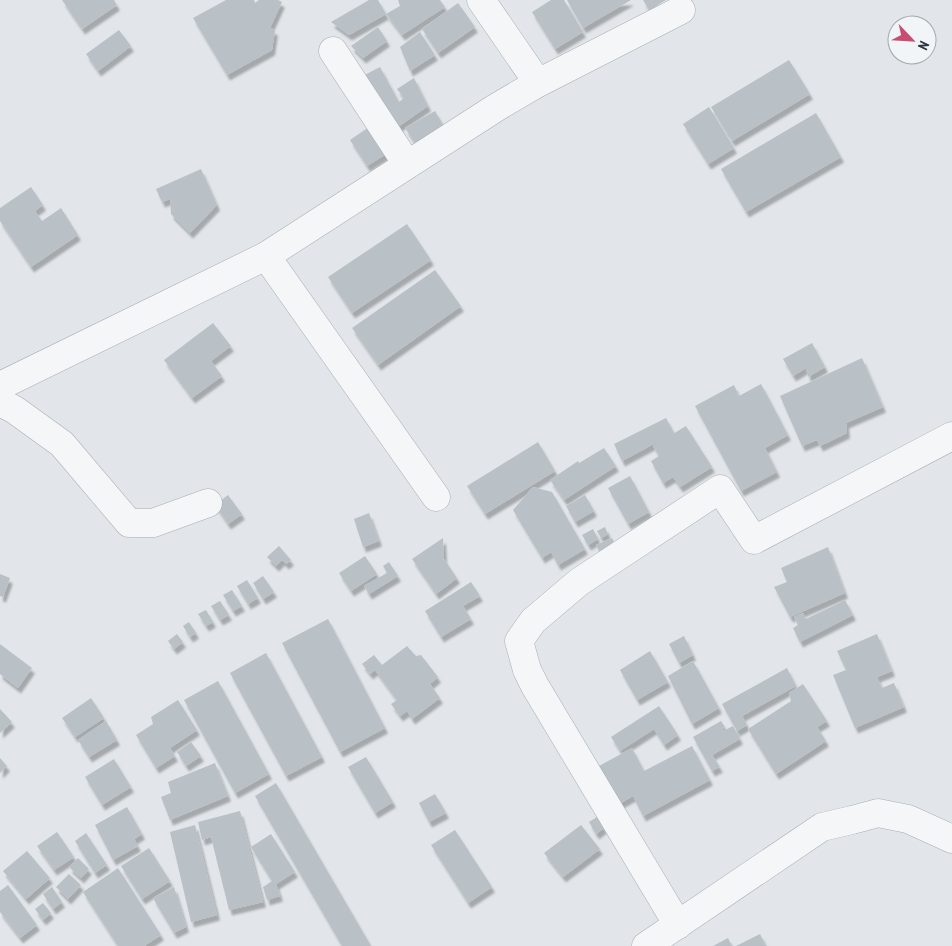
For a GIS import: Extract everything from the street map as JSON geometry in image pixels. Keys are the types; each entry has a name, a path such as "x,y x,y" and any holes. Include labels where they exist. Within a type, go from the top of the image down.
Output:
{"street":[{"path":"481,0 538,83"},
{"path":"0,386 266,256 497,107 538,83 681,10"},
{"path":"333,51 407,164"},
{"path":"266,256 436,497"},
{"path":"0,402 15,410 62,444 129,523 153,523 208,503"},
{"path":"678,925 535,686 527,670 519,641 533,621 579,582 720,489 754,540 952,436"},
{"path":"646,946 822,827 878,812 908,819 952,838"}],"building":[{"path":"62,0 114,0 117,5 82,29"},
{"path":"226,0 254,0 255,3 259,0 278,0 282,2 270,28 275,30 272,50 227,75 193,18"},
{"path":"369,0 378,0 386,14 349,35 331,22"},
{"path":"398,0 440,0 445,7 402,35 386,14 400,6"},
{"path":"551,0 564,0 583,32 555,49 532,12"},
{"path":"567,0 631,0 583,28"},
{"path":"643,0 666,0 649,10"},
{"path":"458,3 475,27 438,53 422,29"},
{"path":"378,27 387,41 363,58 351,46"},
{"path":"119,30 131,46 98,71 86,54"},
{"path":"420,32 435,55 410,71 400,47"},
{"path":"789,60 810,94 732,141 711,107"},
{"path":"380,67 399,102 404,98 397,89 414,78 428,106 392,131 359,78"},
{"path":"709,107 734,148 708,164 683,124"},
{"path":"435,111 444,126 415,143 405,128"},
{"path":"816,113 841,157 746,212 721,169"},
{"path":"372,125 389,152 367,166 350,140"},
{"path":"201,169 217,205 190,233 171,214 170,199 162,202 156,189"},
{"path":"31,187 43,205 35,211 42,221 61,208 78,235 31,267 0,221 0,208"},
{"path":"407,224 431,260 352,313 328,277"},
{"path":"435,270 461,306 378,365 352,328"},
{"path":"213,323 231,346 211,361 222,376 192,398 164,360"},
{"path":"812,343 825,367 808,377 806,368 793,376 783,359"},
{"path":"862,358 883,407 846,423 847,433 820,446 817,440 802,446 780,396"},
{"path":"761,384 788,435 765,448 777,472 741,491 695,406 734,385 739,396"},
{"path":"666,418 674,433 622,461 614,444"},
{"path":"686,426 712,467 680,487 673,477 663,483 651,461 659,456 653,446"},
{"path":"538,442 555,471 485,514 467,486"},
{"path":"604,448 616,466 564,500 550,480 578,461 579,463"},
{"path":"630,476 649,512 628,524 608,488"},
{"path":"533,487 552,492 585,549 558,565 551,552 542,558 513,510"},
{"path":"228,495 242,514 228,524 215,505"},
{"path":"585,495 594,511 575,522 566,506"},
{"path":"369,513 379,541 363,547 354,519"},
{"path":"605,527 608,534 601,538 597,531"},
{"path":"593,529 598,539 588,545 582,535"},
{"path":"443,538 444,559 457,578 436,594 412,559"},
{"path":"612,538 615,544 599,551 596,545"},
{"path":"279,546 291,560 286,564 282,560 276,566 267,557"},
{"path":"828,547 845,593 790,617 774,587 787,582 781,568"},
{"path":"365,556 377,574 351,591 339,573"},
{"path":"389,562 398,576 369,594 364,586 387,573 383,566"},
{"path":"0,574 10,578 3,597 0,596"},
{"path":"263,576 274,592 263,599 253,583"},
{"path":"247,580 258,598 248,604 237,586"},
{"path":"471,582 480,596 463,606 471,619 441,637 425,611"},
{"path":"232,590 242,606 233,611 223,595"},
{"path":"845,600 853,615 800,642 793,628 798,625 794,617 803,613 806,619"},
{"path":"220,601 229,615 220,620 211,606"},
{"path":"206,610 213,622 206,626 198,614"},
{"path":"328,619 385,728 340,752 282,643"},
{"path":"189,622 196,633 190,637 183,626"},
{"path":"177,634 183,642 174,649 168,641"},
{"path":"877,634 892,671 877,677 882,688 894,683 904,707 855,728 833,675 846,670 837,651"},
{"path":"684,636 693,655 679,663 669,644"},
{"path":"0,644 32,668 18,688 0,674"},
{"path":"407,646 416,656 421,655 438,677 430,684 440,698 412,719 407,711 400,716 391,704 397,700 375,670 370,674 362,664 374,655 382,665"},
{"path":"650,651 668,682 637,700 620,670"},
{"path":"266,653 322,757 286,776 230,673"},
{"path":"693,661 719,708 692,724 668,676"},
{"path":"787,668 796,686 742,716 747,725 737,731 722,704"},
{"path":"218,681 269,774 235,793 184,700"},
{"path":"803,684 827,721 817,727 826,741 776,774 748,729 791,701 789,693"},
{"path":"91,698 104,718 75,737 62,718"},
{"path":"178,700 197,730 170,748 175,756 156,768 136,735 153,724 151,717"},
{"path":"659,706 678,735 664,745 654,729 620,751 611,737"},
{"path":"0,709 12,722 0,733"},
{"path":"106,721 117,740 89,757 78,740"},
{"path":"721,721 725,727 722,729 723,731 733,726 740,739 712,755 720,767 712,771 693,737"},
{"path":"191,742 201,756 186,766 177,752"},
{"path":"692,746 710,780 643,816 633,796 619,804 599,766 632,748 644,771"},
{"path":"366,757 393,802 375,813 348,767"},
{"path":"0,758 7,766 0,773"},
{"path":"114,759 131,787 102,805 85,777"},
{"path":"215,763 228,796 170,820 161,797 171,793 168,782"},
{"path":"276,783 371,946 342,946 255,796"},
{"path":"435,794 446,813 429,822 419,803"},
{"path":"127,807 142,834 134,839 138,846 113,860 95,825"},
{"path":"240,811 263,902 229,910 211,837 202,840 198,822"},
{"path":"597,817 604,828 596,834 589,822"},
{"path":"195,825 217,915 191,922 170,832"},
{"path":"581,825 600,849 563,877 544,853"},
{"path":"455,830 492,887 468,903 431,845"},
{"path":"57,832 74,857 54,870 37,846"},
{"path":"86,833 107,865 95,873 75,841"},
{"path":"271,834 295,872 276,884 280,896 267,900 263,887 272,881 251,847"},
{"path":"149,848 170,881 142,899 121,866"},
{"path":"27,851 50,878 26,899 3,871"},
{"path":"78,858 89,869 81,878 69,867"},
{"path":"118,868 161,935 144,946 118,946 83,892"},
{"path":"69,874 81,885 68,899 56,887"},
{"path":"8,885 37,925 20,938 0,912 0,891"},
{"path":"52,887 62,902 53,909 43,894"},
{"path":"174,887 186,927 174,933 153,898"},
{"path":"43,903 51,913 43,920 35,909"},
{"path":"760,934 766,946 736,946"},
{"path":"728,938 732,946 713,946"}]}
